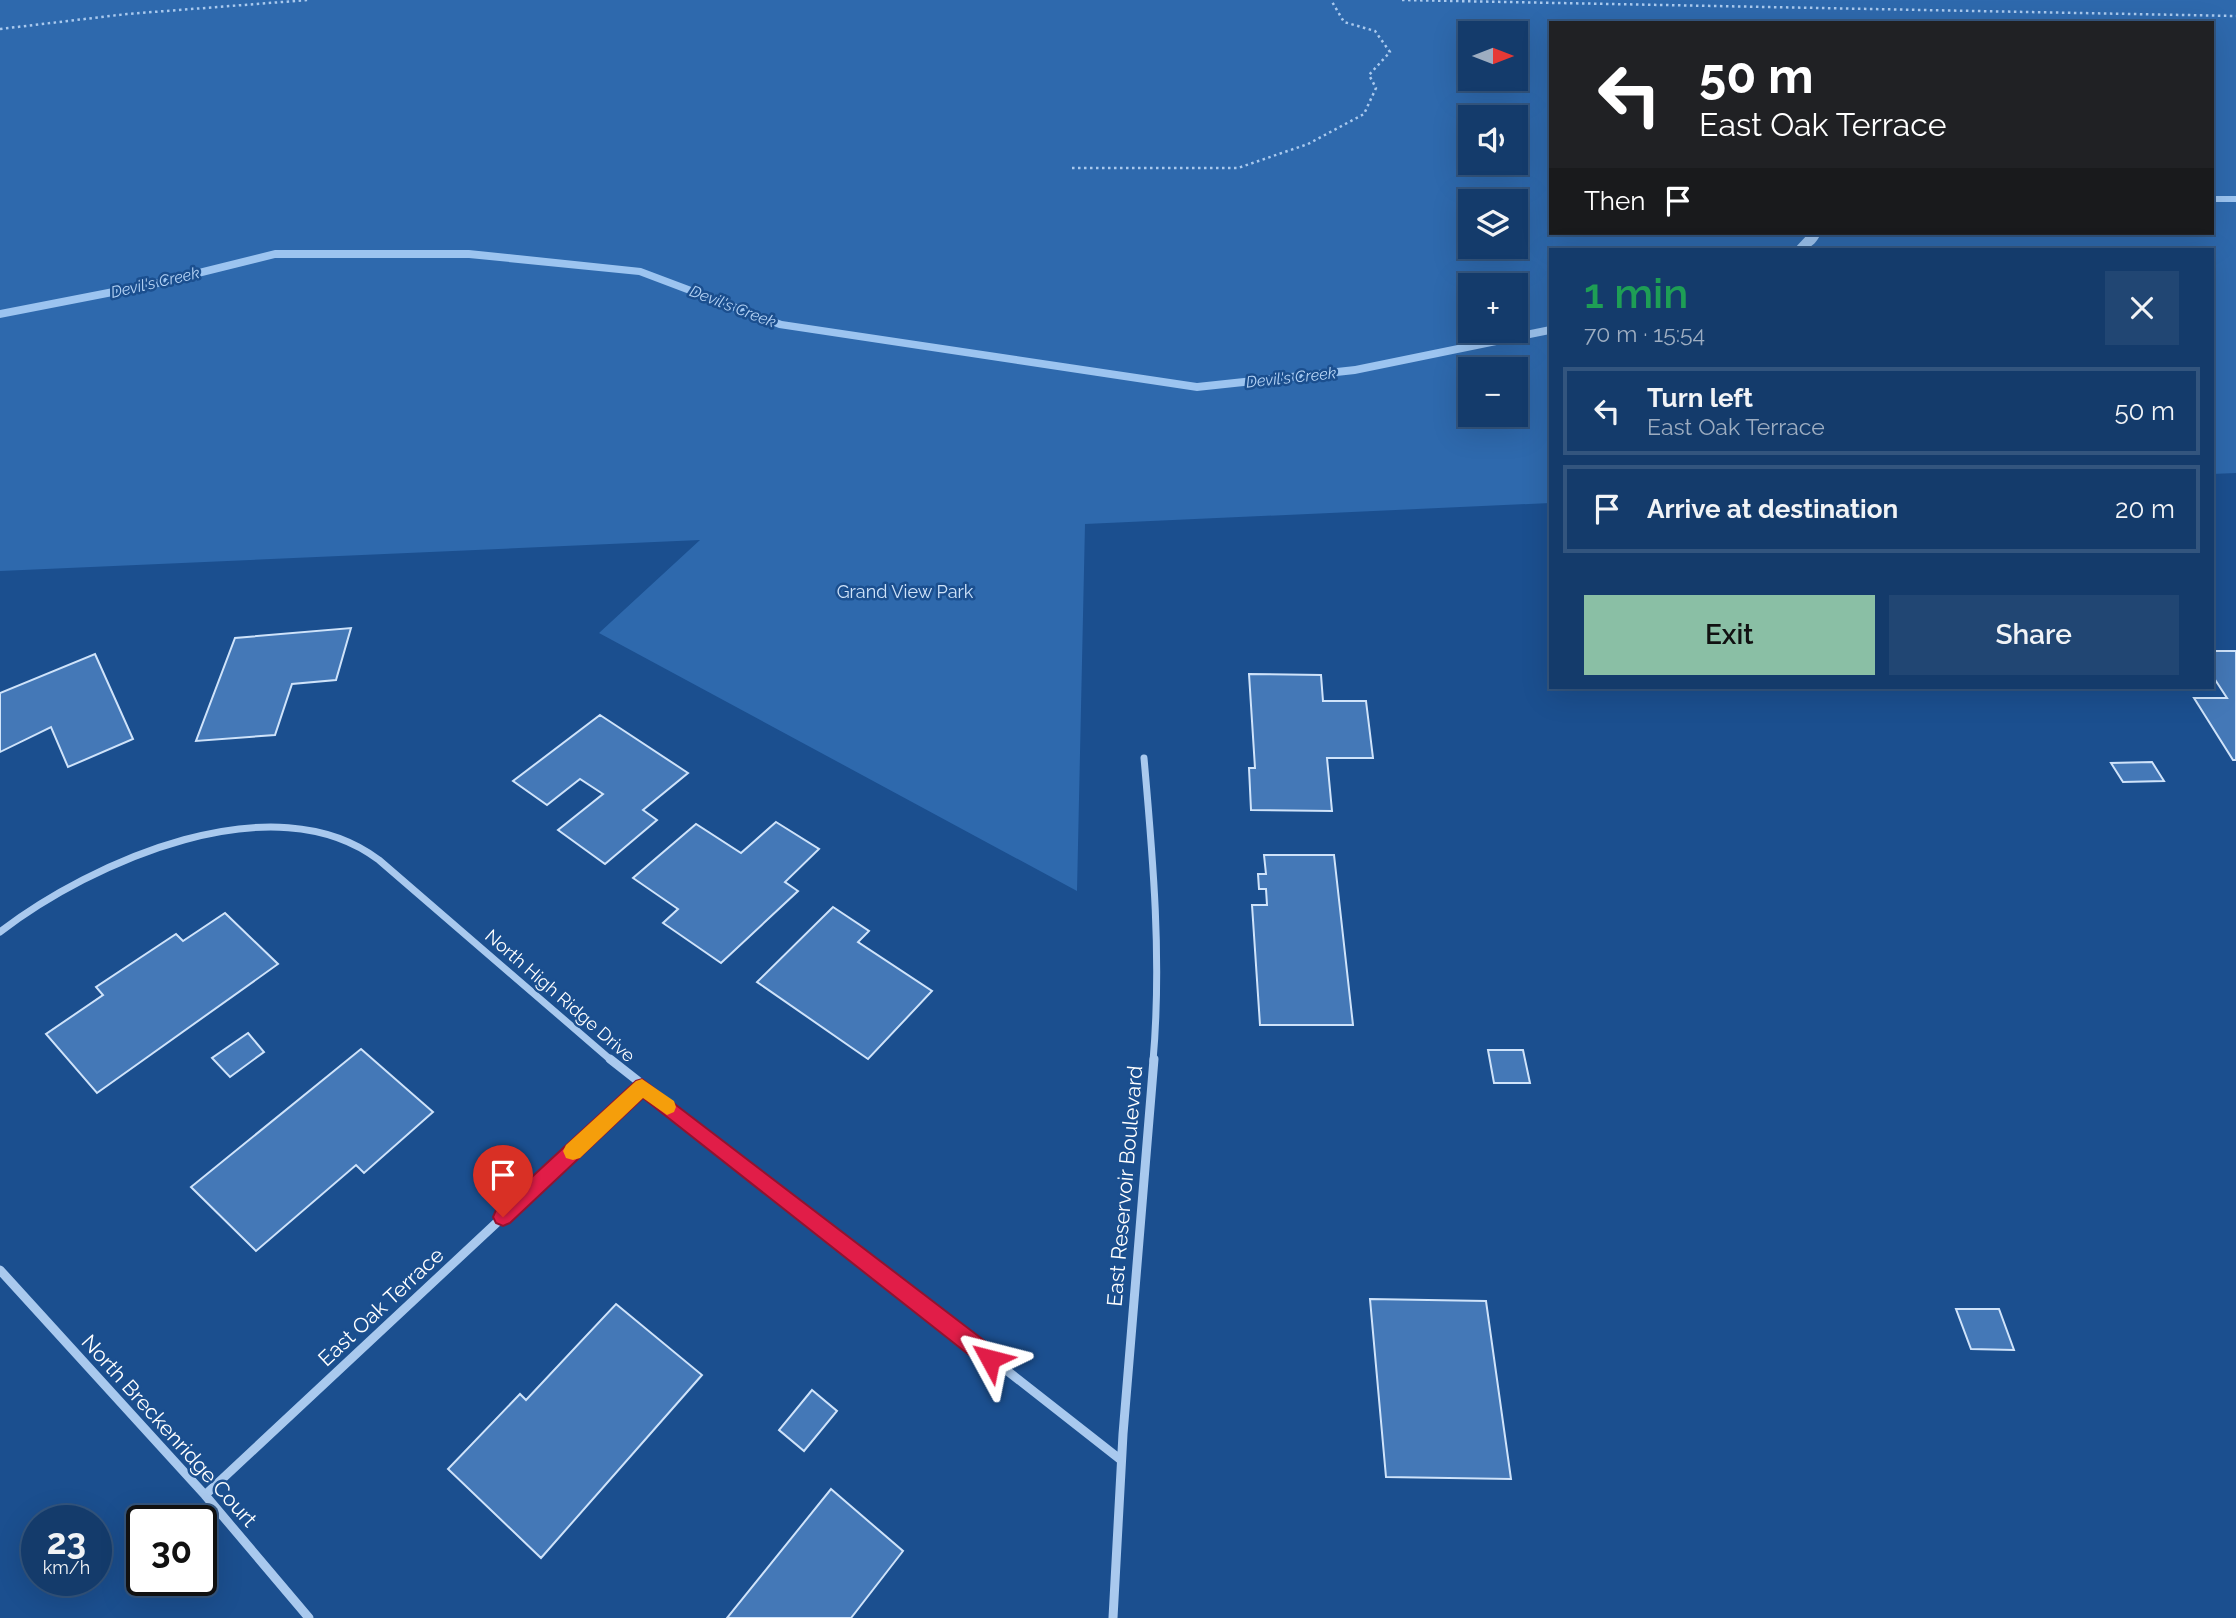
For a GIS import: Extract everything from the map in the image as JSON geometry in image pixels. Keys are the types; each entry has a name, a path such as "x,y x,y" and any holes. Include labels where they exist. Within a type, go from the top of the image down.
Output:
{"street":[{"name":"East Reservoir Boulevard","path":"1113,1618 1121,1460 1158,1005 1155,888 1143,758"},
{"name":"North High Ridge Drive","path":"0,932 62,890 134,854 195,838 283,830 338,836 379,859 642,1087 1121,1460"},
{"name":"East Oak Terrace","path":"205,1495 642,1087"},
{"name":"North Breckenridge Court","path":"0,1270 205,1495 309,1618"}],"path":[{"path":"0,29 127,13 308,0"},
{"path":"1072,168 1238,168 1308,144 1364,114 1376,88 1369,75 1390,52 1375,31 1344,22 1331,0"},
{"path":"1402,0 2236,16"}],"green space":[{"name":"Grand View Park","path":"0,0 2236,0 2236,473 2214,474 2214,248 1549,248 1549,503 1085,524 1077,891 599,633 700,540 0,571"}],"building":[{"path":"351,628 336,680 292,684 275,735 196,741 235,638"},
{"path":"2214,651 2236,651 2236,760 2233,760 2194,698 2227,698 2214,678"},
{"path":"95,654 133,739 68,767 51,727 0,752 0,693"},
{"path":"1249,674 1321,675 1323,701 1366,701 1373,758 1327,758 1332,811 1251,810 1249,768 1255,768"},
{"path":"600,715 688,773 643,810 657,820 605,864 558,830 603,794 580,779 547,805 513,781"},
{"path":"2152,762 2164,781 2123,782 2111,763"},
{"path":"776,822 819,849 785,882 798,891 721,963 663,923 678,909 633,878 696,824 741,853"},
{"path":"1264,855 1334,855 1353,1025 1260,1025 1252,905 1267,905 1266,889 1259,889 1258,874 1266,874"},
{"path":"833,907 869,931 858,942 932,991 868,1059 757,982"},
{"path":"225,913 278,964 97,1093 46,1034 103,995 96,987 176,934 183,941"},
{"path":"248,1033 264,1052 230,1077 212,1058"},
{"path":"361,1049 433,1112 364,1173 356,1165 256,1251 191,1187"},
{"path":"1488,1050 1523,1050 1530,1083 1494,1083"},
{"path":"1370,1299 1486,1301 1511,1479 1386,1477"},
{"path":"616,1304 702,1375 541,1558 448,1469 520,1394 526,1400"},
{"path":"1956,1309 1999,1309 2014,1350 1971,1349"},
{"path":"812,1390 837,1411 804,1451 779,1430"},
{"path":"831,1489 903,1551 851,1618 727,1618"}],"waterway":[{"name":"Devil's Creek","path":"2214,199 2236,199"},
{"name":"Devil's Creek","path":"1802,248 1814,235"},
{"name":"Devil's Creek","path":"0,314 154,284 275,254 469,254 641,272 779,324 1197,387 1355,370 1549,330"}],"slow traffic":[{"path":"573,1151 642,1087 667,1107"}],"route":[{"path":"503,1217 642,1087 990,1359"}]}
